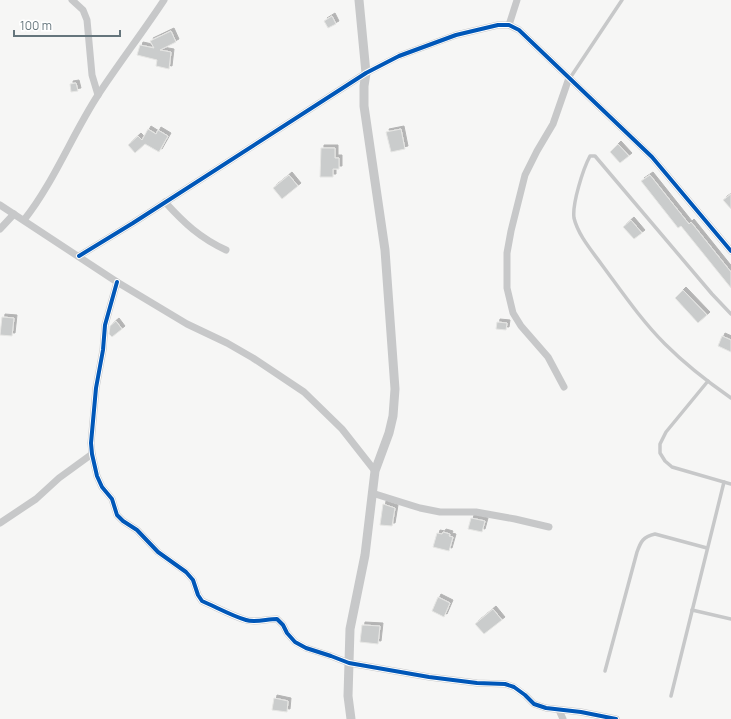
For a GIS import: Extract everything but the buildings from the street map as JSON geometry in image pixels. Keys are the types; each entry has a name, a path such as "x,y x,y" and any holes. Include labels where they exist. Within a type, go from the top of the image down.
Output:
{"street":[{"path":"72,0 83,10 87,20 92,75 98,95"},
{"path":"24,220 37,203 98,95 164,0"},
{"path":"351,719 348,696 350,629 365,555 375,471 389,433 393,416 395,389 385,250 364,106 364,86 366,73 359,0"},
{"path":"509,25 517,0"},
{"path":"78,256 133,223 366,73 399,56 456,36 498,25 509,25 519,30 652,157 731,250"},
{"path":"564,386 548,357 520,326 513,313 507,288 507,253 525,175 537,151 554,124 570,78"},
{"path":"165,202 199,235 209,242 226,250"},
{"path":"0,205 117,282 187,324 254,358 304,392 342,429 375,471"},
{"path":"0,229 14,214"},
{"path":"117,282 105,325 103,350 96,388 91,443 97,476 102,488 112,500 117,516 137,530 158,552 186,572 193,580 198,595 202,600 246,620 277,619 295,642 306,648 349,663 429,677 477,683 505,684 514,687 534,704 546,708 581,712 616,719"},
{"path":"0,523 36,498 59,478 92,454"},
{"path":"372,493 420,508 440,512 476,512 549,527"},
{"path":"559,710 563,719"}],"lane":[{"path":"570,78 622,0"},
{"path":"731,314 712,294 595,156 590,156 584,167 574,208 574,218 585,241 638,313 664,343 708,382 731,398"},
{"path":"708,382 666,432 660,444 660,453 665,461 672,467 731,484"},
{"path":"671,696 724,482"},
{"path":"605,671 641,541 648,536 655,534 708,548"},
{"path":"692,610 731,619"}],"cycle path":[{"path":"79,256 133,223 366,73 399,56 456,35 498,25 509,25 519,30 652,157 731,251"},
{"path":"117,282 105,325 103,350 96,388 91,443 97,476 102,487 112,499 117,515 137,530 158,552 186,572 193,580 198,595 202,601 230,614 250,621 277,619 295,642 306,648 349,663 429,677 477,683 505,684 514,687 534,704 546,708 581,712 616,719"}]}
